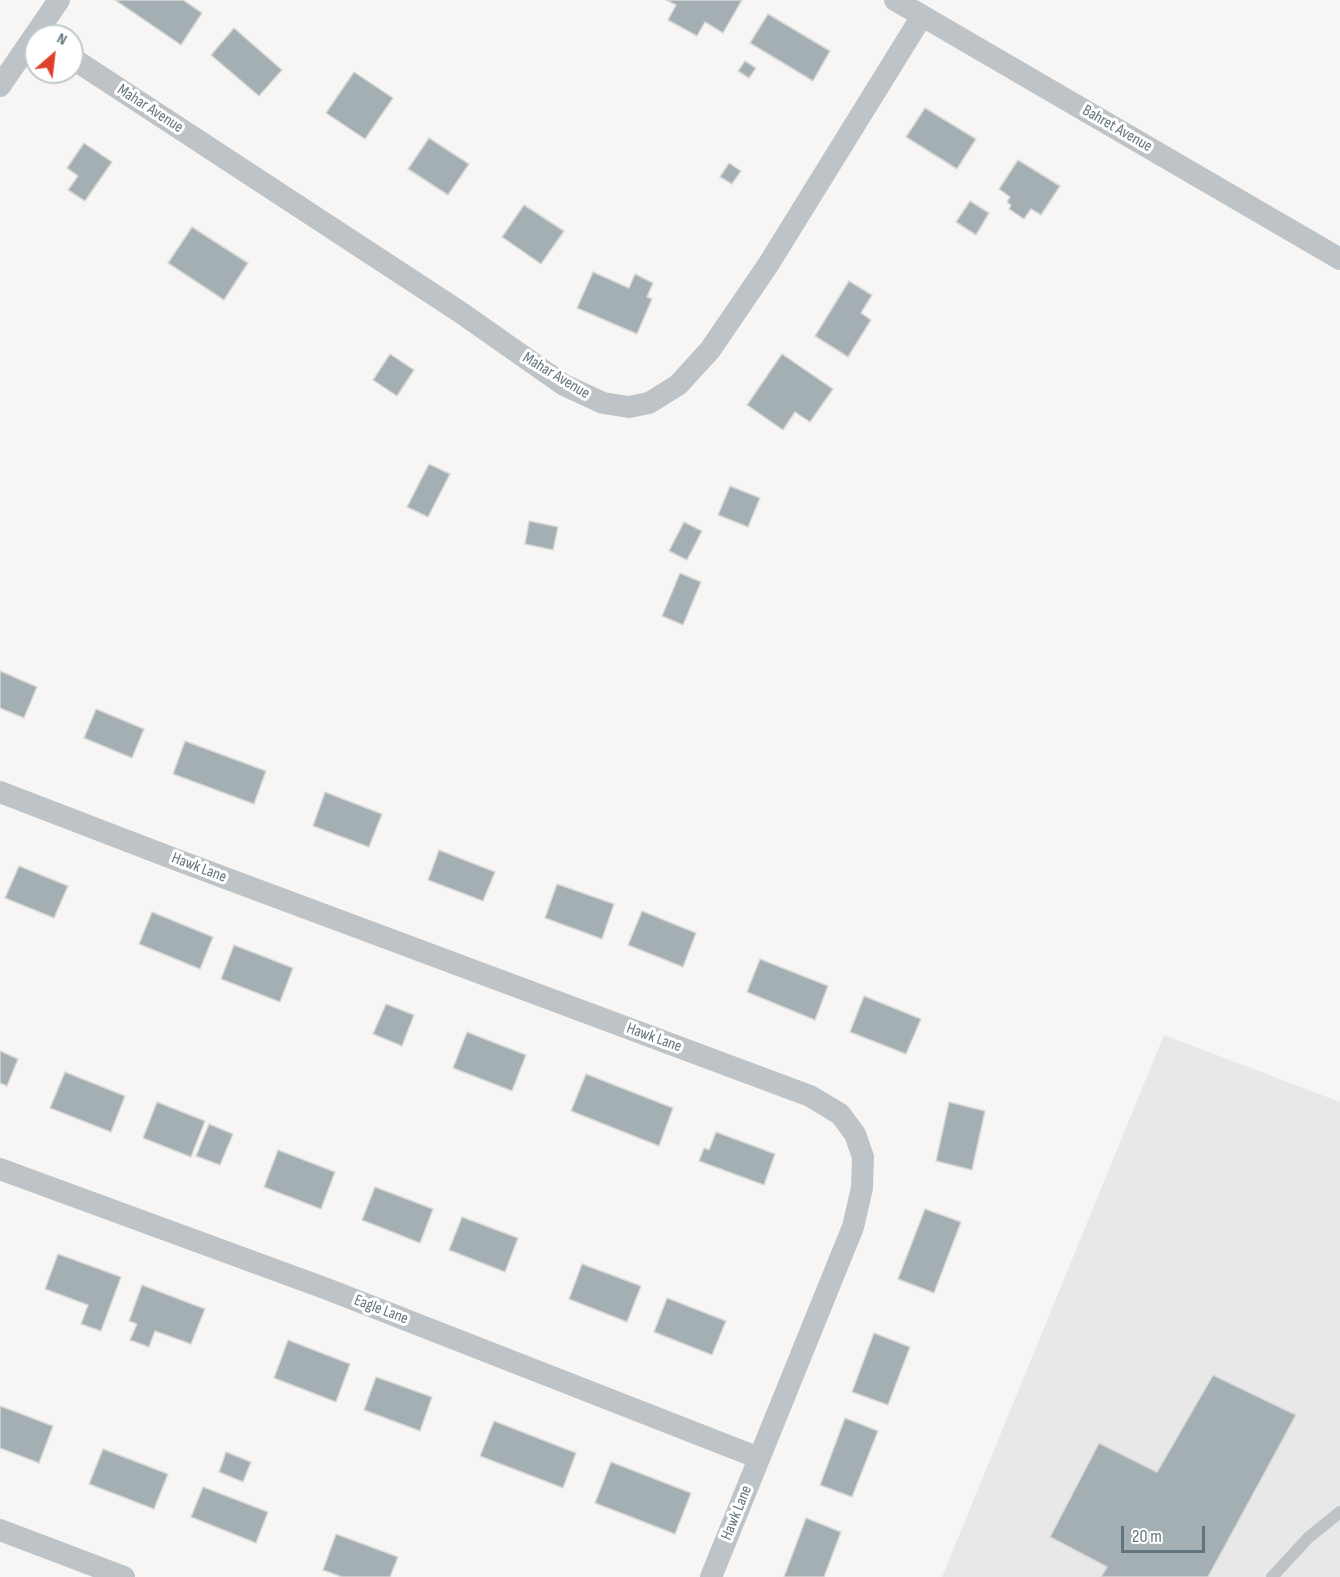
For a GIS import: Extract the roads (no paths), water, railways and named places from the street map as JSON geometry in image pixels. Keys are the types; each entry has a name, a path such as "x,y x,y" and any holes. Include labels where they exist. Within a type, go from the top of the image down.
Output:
{"street":[{"path":"43,24 59,0"},
{"name":"Bahret Avenue","path":"895,0 1340,259"},
{"name":"Mahar Avenue","path":"84,66 460,312 564,385 603,404 629,407 649,403 678,385 710,350 768,265 922,16"},
{"path":"0,86 24,52"},
{"name":"Hawk Lane","path":"0,792 199,869 810,1096 840,1114 855,1134 863,1157 862,1188 853,1227 711,1577"},
{"name":"Eagle Lane","path":"0,1169 327,1289 759,1458"},
{"path":"0,1530 124,1577"}],"lane":[{"path":"1272,1577 1308,1538 1340,1512"}]}
